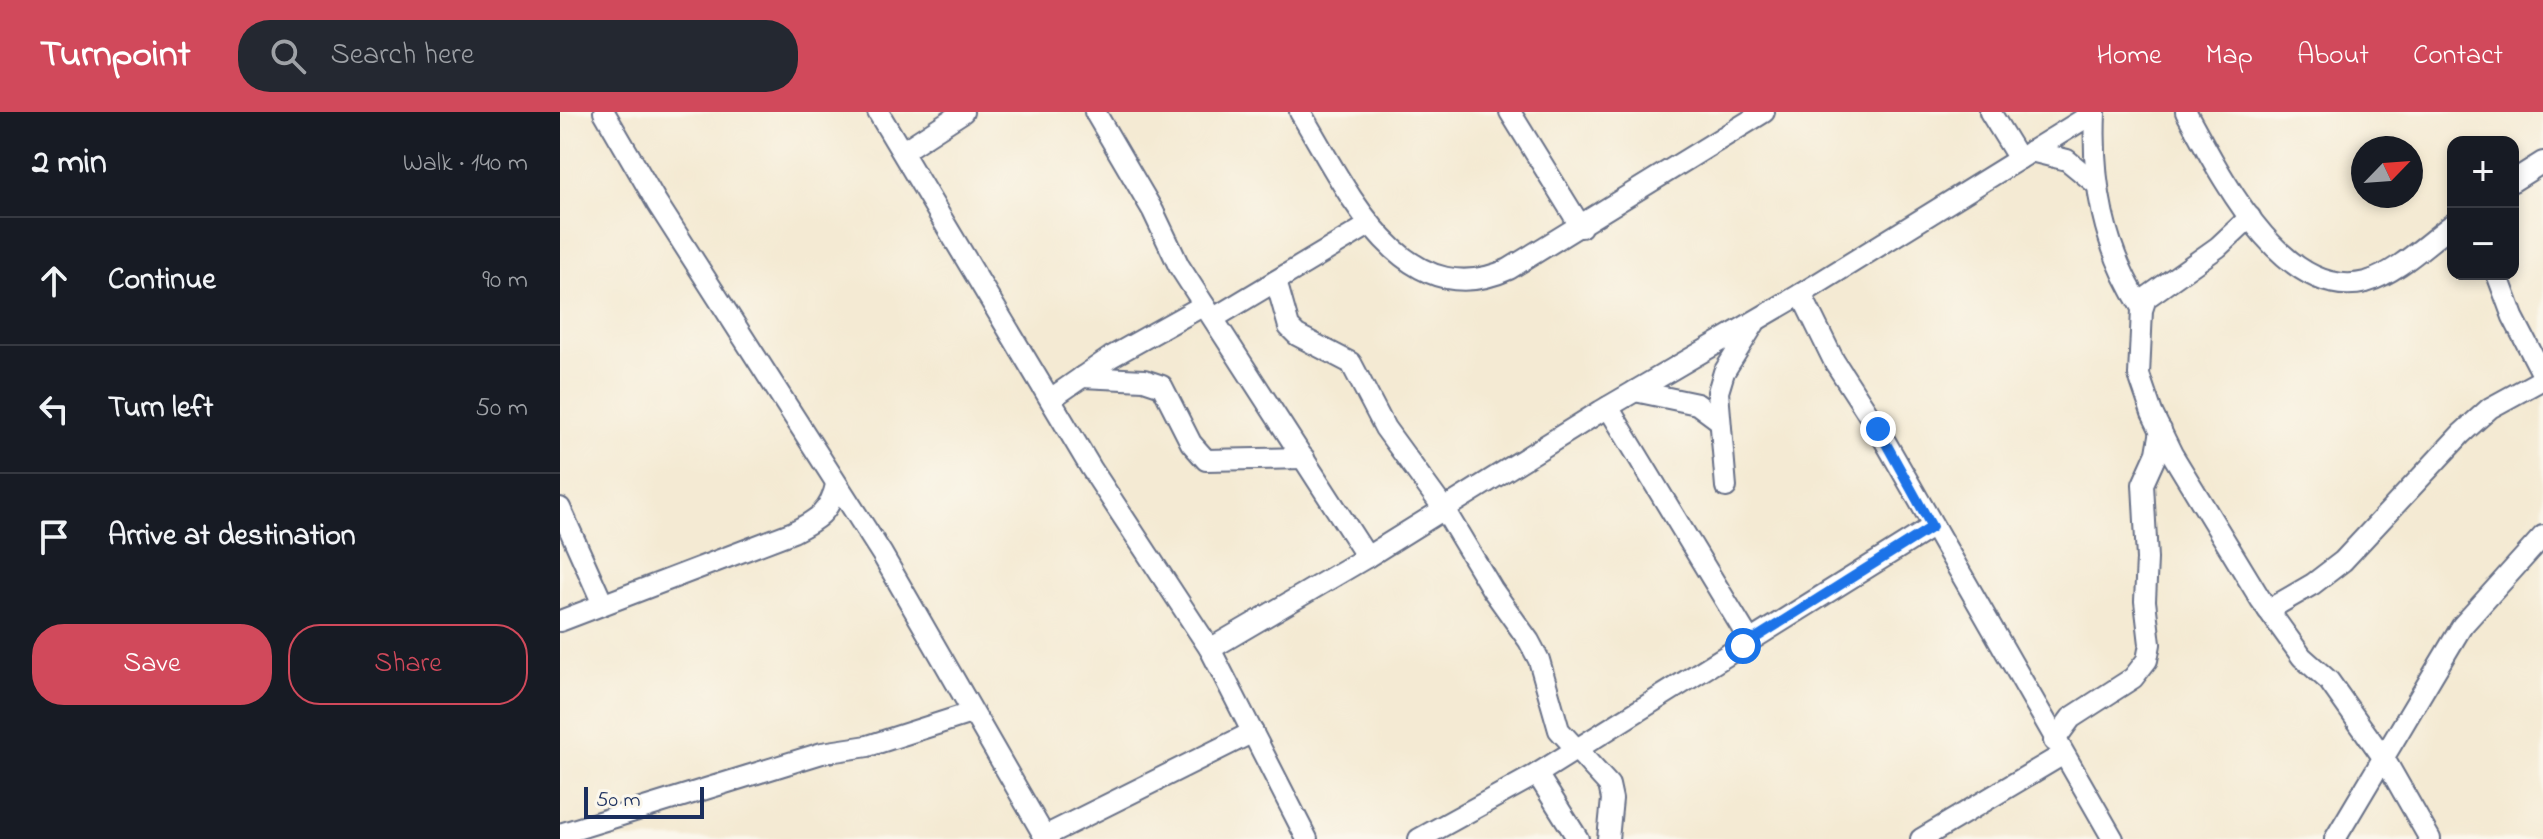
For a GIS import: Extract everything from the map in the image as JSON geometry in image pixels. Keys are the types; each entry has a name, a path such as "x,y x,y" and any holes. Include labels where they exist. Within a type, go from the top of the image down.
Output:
{"street":[{"path":"604,112 882,554 1045,838 1253,732"},
{"path":"878,112 1052,398 1091,468 1210,649 1307,839"},
{"path":"903,151 963,112"},
{"path":"1095,112 1209,312 1367,557"},
{"path":"1300,112 1369,225 1383,242 1416,266 1447,278 1470,282 1509,269 1764,112"},
{"path":"1510,112 1581,227"},
{"path":"1990,112 2025,155 2067,160 2095,183"},
{"path":"1210,649 1367,557 1608,407 1801,294 2095,112"},
{"path":"2095,112 2095,183 2103,222 2130,289 2142,308"},
{"path":"2186,112 2250,217 2282,254 2324,280 2339,282 2376,278 2447,232"},
{"path":"2519,177 2543,162"},
{"path":"2250,217 2218,247 2146,298 2142,308 2139,375 2161,430 2268,610 2302,657 2329,681 2385,760 2430,839"},
{"path":"1052,398 1082,377 1276,281 1369,225"},
{"path":"2268,610 2313,584 2343,561 2461,434 2490,408 2543,377 2513,317 2499,280"},
{"path":"1276,281 1289,327 1297,335 1351,363 1385,428 1444,509 1492,589 1529,641 1539,660 1556,722 1575,750 1609,785 1612,799 1608,839"},
{"path":"1801,294 1834,361 1878,429 2058,748 2113,839"},
{"path":"1726,487 1720,421 1721,380 1756,321"},
{"path":"1082,377 1144,380 1162,386 1191,443 1206,460 1304,458"},
{"path":"1635,391 1697,404 1720,421"},
{"path":"1608,407 1750,641"},
{"path":"1921,839 2058,748 2071,718 2133,678 2147,660 2150,644 2145,610 2147,559 2143,484 2157,453 2161,430"},
{"path":"560,621 602,602 726,560 793,532 824,514 832,503 836,485"},
{"path":"560,508 602,602"},
{"path":"1419,839 1537,774 1932,527"},
{"path":"2335,839 2385,760 2462,626 2543,536"},
{"path":"560,834 767,769 822,753 868,746 971,713"},
{"path":"1537,774 1578,839"}],"route":[{"path":"1743,646 1932,527 1878,429"}]}
